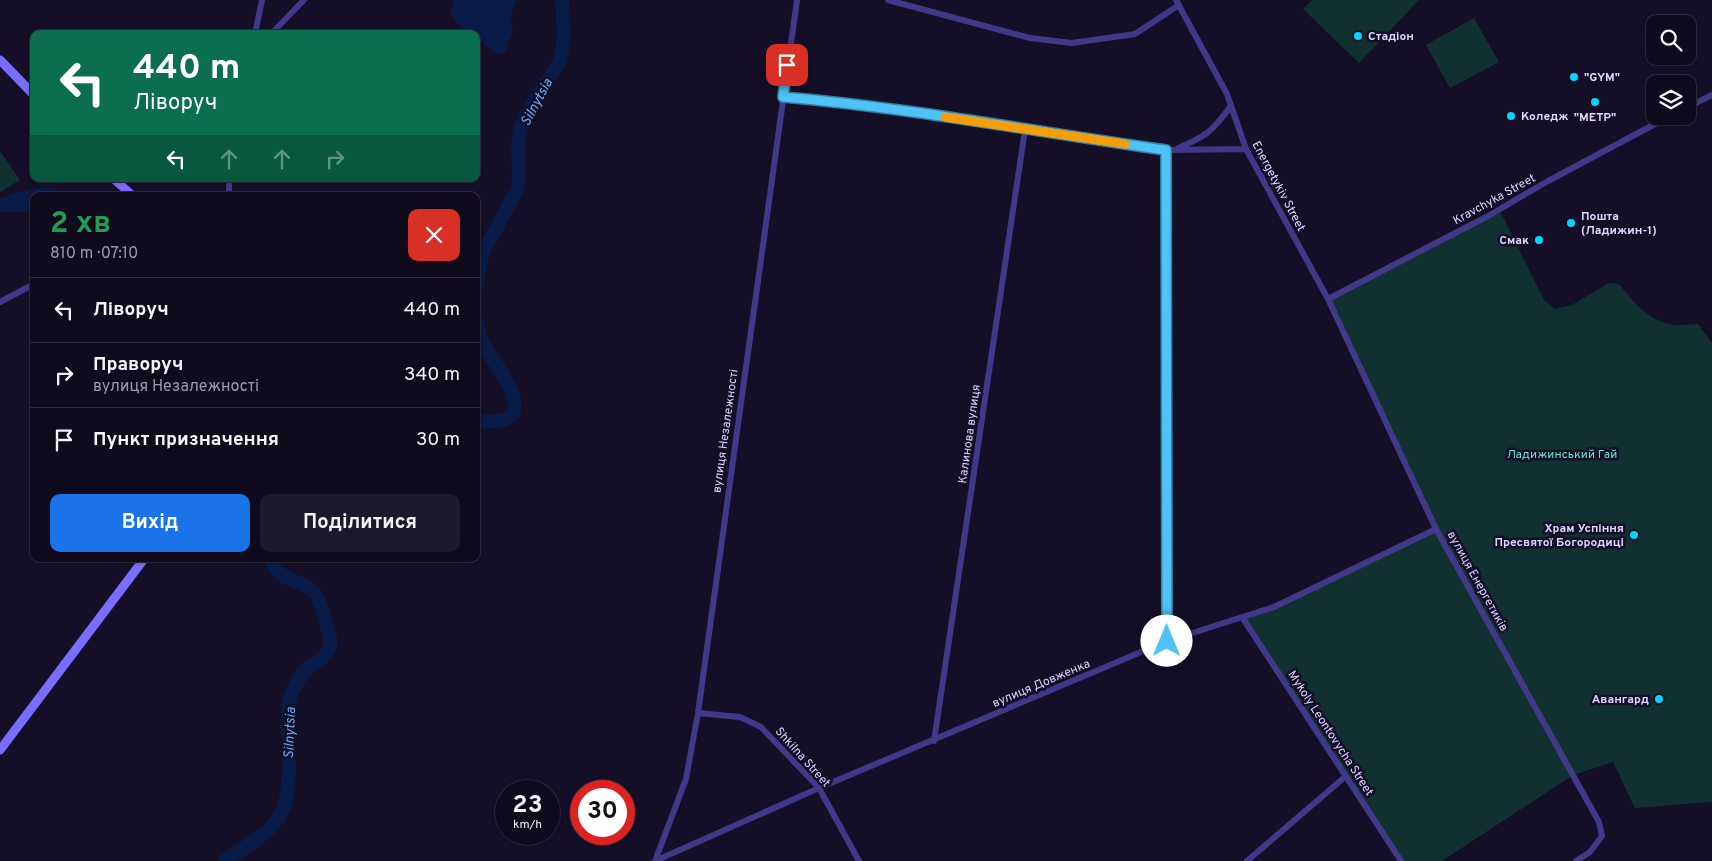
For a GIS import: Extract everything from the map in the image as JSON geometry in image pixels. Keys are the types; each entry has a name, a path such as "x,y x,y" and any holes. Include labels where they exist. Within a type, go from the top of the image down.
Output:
{"street":[{"path":"257,30 262,0"},
{"path":"275,30 304,0"},
{"name":"вулиця Незалежності","path":"655,861 686,779 698,713 797,0"},
{"path":"888,0 1030,38 1072,43 1134,34 1178,3"},
{"name":"Energetykiv Street","path":"1178,3 1227,94 1246,149 1328,300"},
{"path":"0,60 30,91"},
{"path":"1696,103 1712,95"},
{"path":"783,97 861,104 1166,150 1246,149"},
{"path":"1175,150 1203,138 1220,122 1230,107"},
{"name":"Kravchyka Street","path":"1328,300 1488,216 1548,181 1653,125"},
{"name":"Калинова вулиця","path":"934,741 1025,130"},
{"path":"1166,150 1167,641"},
{"path":"117,182 129,192"},
{"path":"0,302 30,286"},
{"name":"вулиця Енергетиків","path":"1328,300 1436,529 1599,822 1602,836 1590,852 1576,861"},
{"name":"вулиця Довженка","path":"655,861 820,788 1167,641 1274,607 1436,529"},
{"path":"0,750 142,562"},
{"name":"Mykoly Leontovycha Street","path":"1242,617 1401,861"},
{"name":"Shkilna Street","path":"698,713 740,717 761,727 820,788 859,861"},
{"path":"1247,861 1346,776"}],"green space":[{"name":"Стадіон","path":"1312,0 1419,0 1359,63 1303,9"},
{"path":"1474,18 1499,62 1450,88 1426,45"},
{"path":"0,151 20,180 0,192"},
{"name":"Ладижинський Гай","path":"1499,209 1544,300 1555,309 1572,305 1609,283 1619,284 1636,304 1657,320 1674,325 1698,324 1712,343 1712,802 1635,808 1613,762 1573,775 1442,861 1401,861 1242,617 1273,607 1436,529 1328,299"}],"water":[{"path":"454,0 517,0 510,18 513,31 505,54 497,53 486,46 480,41 480,30 466,30 450,12"},
{"path":"42,188 55,189 55,192 30,192 30,212 0,212 0,199 17,192"}],"waterway":[{"name":"Silnytsia","path":"480,264 486,247 517,190 519,177 518,144 521,128 535,98 559,63 563,40 562,0"},
{"name":"Silnytsia","path":"480,335 483,344 507,382 514,401 514,409 506,419 494,422 480,420"},
{"name":"Silnytsia","path":"225,861 265,833 282,812 288,781 288,705 290,698 304,672 326,654 330,645 324,614 317,596 308,587 284,576 274,567 272,562"}],"slow traffic":[{"path":"945,117 1125,144"}],"place":[{"name":"Стадіон","path":"1358,36"},
{"name":"\"GYM\"","path":"1574,77"},
{"name":"\"МЕТР\"","path":"1595,102"},
{"name":"Коледж","path":"1511,116"},
{"name":"Пошта (Ладижин-1)","path":"1571,223"},
{"name":"Смак","path":"1539,240"},
{"name":"Храм Успіння Пресвятої Богородиці","path":"1634,535"},
{"name":"Авангард","path":"1659,699"}],"route":[{"path":"787,65 783,97 861,104 1166,150 1167,641"}]}
